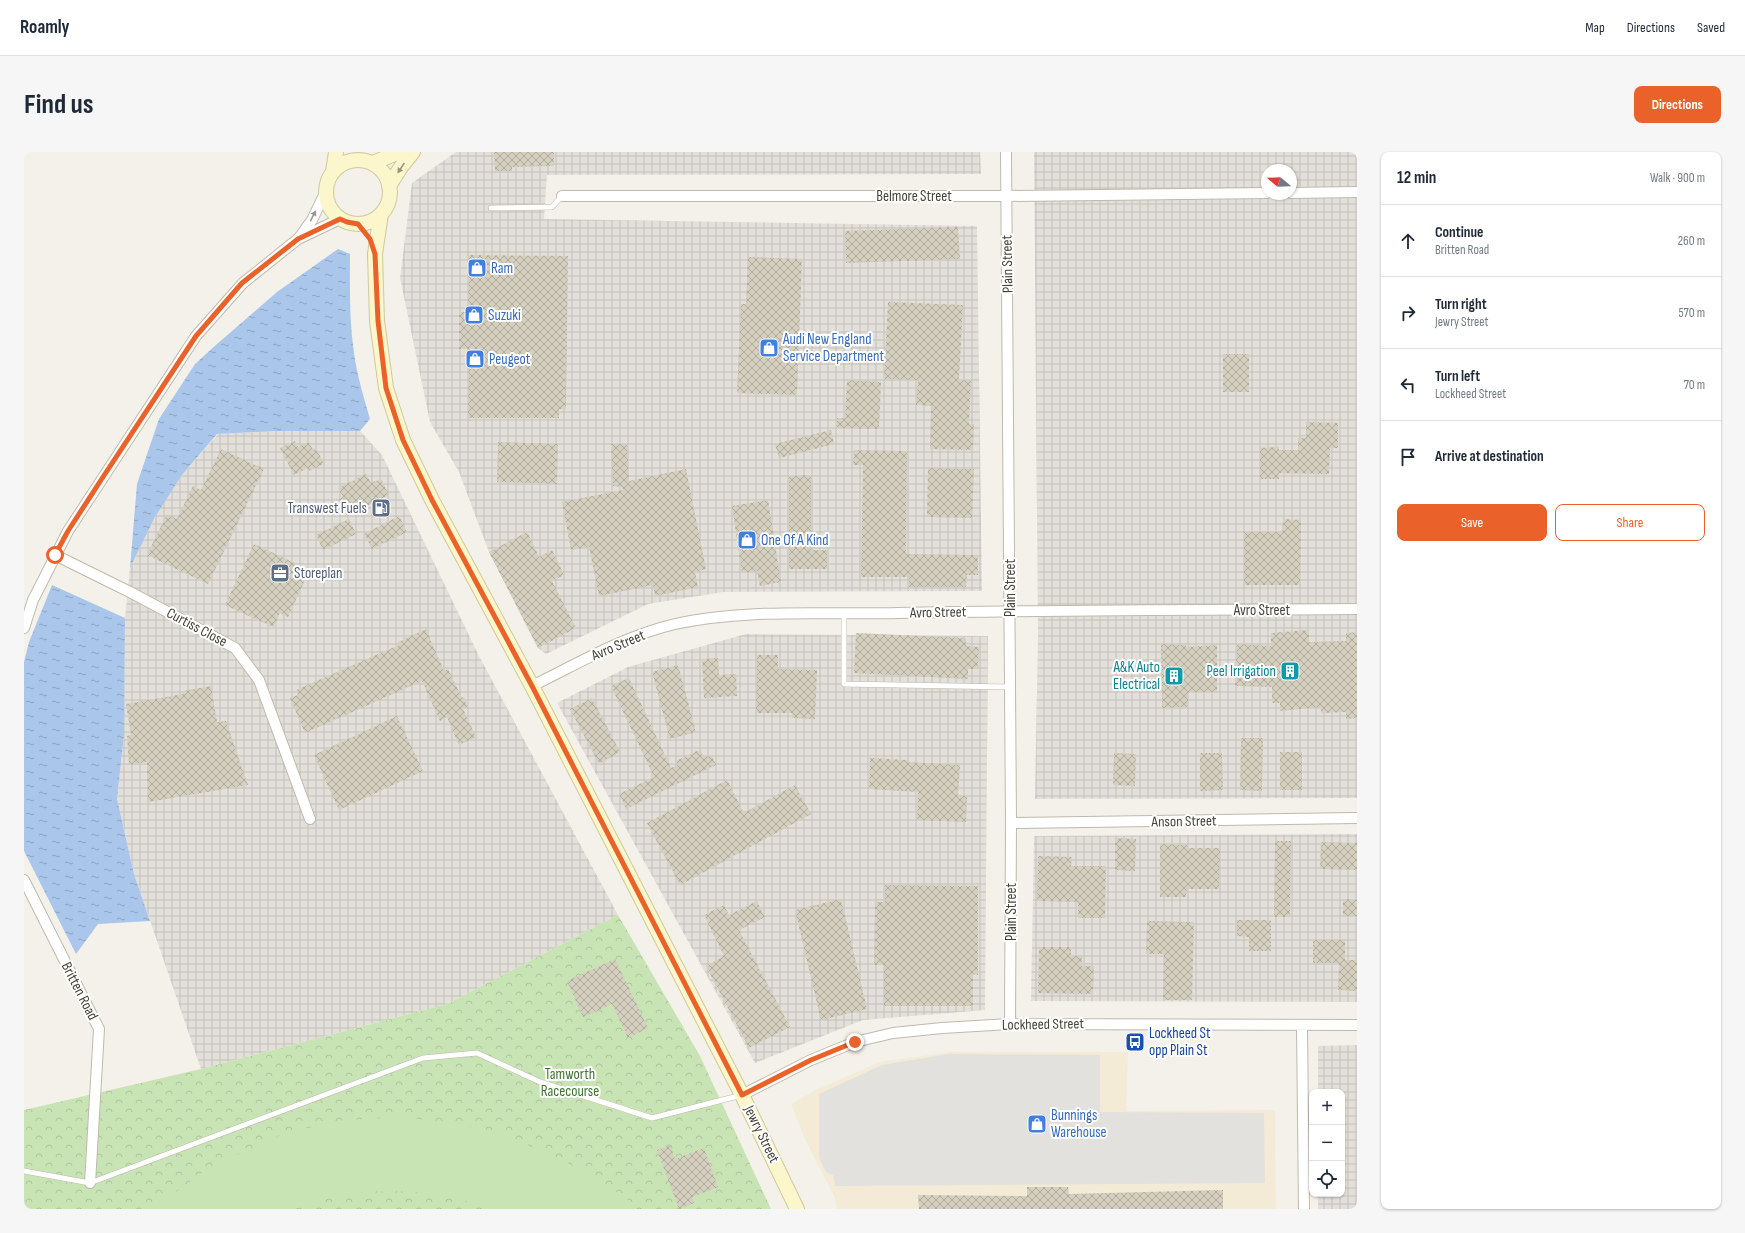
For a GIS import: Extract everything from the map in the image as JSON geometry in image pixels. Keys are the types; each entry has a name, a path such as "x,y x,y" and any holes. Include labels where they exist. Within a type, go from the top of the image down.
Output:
{"main road":[{"path":"333,172 336,152"},
{"path":"364,158 382,170 390,186 390,197 382,214 369,222 358,224 340,219 332,211 327,201 326,191 328,180 333,172 341,165 351,161 364,158 399,152"},
{"path":"390,186 401,167 413,152"},
{"name":"Jewry Street","path":"382,214 375,254 378,321 386,388 403,440 432,500 532,686 742,1095 797,1209"},
{"name":"Jewry Street","path":"358,224 370,239 375,254"}],"street":[{"name":"Plain Street","path":"1006,152 1012,823 1010,1024"},
{"path":"298,239 312,220 326,191"},
{"path":"1297,193 1357,192"},
{"name":"Belmore Street","path":"562,196 1006,196 1261,193"},
{"path":"24,628 33,600 68,531 196,336 242,283 298,239 340,219"},
{"name":"Curtiss Close","path":"55,555 143,598 235,648 259,680 310,819"},
{"name":"Avro Street","path":"532,686 638,635 673,625 711,617 754,614 1357,609"},
{"name":"Anson Street","path":"1012,823 1357,818"},
{"name":"Britten Road","path":"24,880 99,1029 90,1183"},
{"name":"Lockheed Street","path":"742,1095 811,1060 855,1042 893,1033 942,1028 1010,1024 1357,1025"},
{"path":"1302,1026 1304,1209"}],"lane":[{"path":"491,208 552,208 562,196"},
{"path":"844,614 844,684 1010,687"},
{"path":"24,1171 90,1183 423,1058 476,1054 540,1082 652,1118 742,1095"}],"shaded area":[{"path":"456,152 980,152 981,174 547,175 544,219 977,226 982,591 723,592 648,604 546,654 538,648 489,552 459,472 430,422 400,278 412,183"},
{"path":"1034,152 1357,152 1357,798 1035,799 1038,636"},
{"path":"277,431 360,431 382,455 479,656 618,915 447,1004 201,1069 134,874 117,799 124,735 125,618 130,568 158,511 182,475 218,434"},
{"path":"746,634 988,636 985,1010 863,1020 755,1063 557,703 628,667"},
{"path":"1357,834 1357,1002 1031,1001 1034,836"},
{"path":"1357,1045 1357,1209 1318,1209 1318,1197 1345,1197 1345,1089 1318,1089 1318,1046"},
{"name":"Bunnings Warehouse","path":"951,1052 1128,1052 1126,1111 1275,1110 1276,1209 837,1209 835,1198 804,1137 791,1104 816,1090 880,1062"},
{"name":"Bunnings Warehouse","path":"948,1054 1100,1055 1100,1112 1264,1113 1265,1183 835,1186 833,1175 826,1172 819,1158 819,1094 882,1065"}],"green space":[{"name":"Tamworth Racecourse","path":"618,915 700,1056 771,1209 24,1209 24,1110 201,1069 447,1004"},
{"path":"405,1117 490,1130 559,1158 625,1197 637,1209 489,1209 467,1201 443,1196 418,1192 392,1191 341,1195 317,1201 295,1209 153,1209 209,1167 285,1133 344,1120"}],"water":[{"path":"338,249 350,254 352,341 355,361 370,419 360,431 277,431 217,434 182,475 155,517 130,568 137,484 159,419 195,364 277,292"},
{"path":"52,585 125,618 124,735 117,799 134,874 150,921 98,924 76,954 24,851 24,662 29,642"}],"building":[{"path":"494,152 554,152 554,166 512,167 512,171 495,171"},
{"path":"958,227 960,259 846,263 845,231"},
{"path":"469,255 568,256 566,409 559,409 559,418 468,418 469,349 459,349 459,312 468,312"},
{"name":"Audi New England Service Department","path":"748,257 802,259 797,395 737,393 741,304 746,304"},
{"path":"888,302 963,305 959,380 971,381 969,424 974,424 973,450 930,449 931,406 916,405 918,380 884,379"},
{"path":"1223,354 1249,354 1249,392 1223,392"},
{"path":"847,380 881,382 879,429 837,428 837,418 845,418"},
{"path":"1306,422 1338,423 1338,448 1330,448 1329,474 1279,473 1279,479 1260,479 1260,448 1279,447 1279,450 1298,450 1298,438 1306,438"},
{"path":"831,430 834,444 779,458 775,444"},
{"path":"295,441 298,447 309,442 313,450 316,448 324,464 309,471 308,468 294,475 280,448"},
{"path":"498,442 558,444 557,484 497,482"},
{"path":"611,444 627,444 629,481 686,469 706,569 695,572 698,587 655,596 653,585 599,596 589,547 571,550 562,502 623,490 622,487 613,486"},
{"path":"221,449 264,469 208,584 147,555 167,514 177,519 193,486 201,490"},
{"path":"854,450 907,451 906,554 978,555 978,575 967,575 966,587 909,587 909,577 861,577 863,465 853,465"},
{"path":"928,468 974,469 972,518 927,517"},
{"path":"366,474 371,483 381,479 389,495 347,516 339,499 343,497 338,488"},
{"path":"811,475 811,550 827,550 827,569 789,569 789,476"},
{"path":"768,500 781,582 760,586 757,571 742,573 732,506"},
{"path":"399,516 407,532 372,549 364,534"},
{"path":"349,519 356,534 323,550 316,535"},
{"path":"1283,519 1301,520 1300,585 1244,585 1244,532 1282,532"},
{"path":"527,532 539,557 552,550 564,575 552,581 576,628 538,648 489,552"},
{"path":"254,544 299,565 296,572 307,576 288,617 280,613 273,627 225,605"},
{"path":"426,629 444,671 448,669 462,698 464,697 468,707 463,709 476,737 459,745 447,717 440,721 422,681 305,733 290,698 298,695 296,690 399,645 398,642"},
{"path":"1309,630 1309,642 1346,641 1346,633 1357,632 1357,718 1346,719 1346,712 1321,713 1321,707 1280,711 1280,703 1272,703 1272,687 1235,686 1237,644 1271,646 1271,633"},
{"path":"856,633 966,638 966,646 979,647 978,669 968,669 968,679 854,673"},
{"path":"1161,644 1186,645 1186,647 1217,645 1217,692 1188,692 1188,707 1162,708"},
{"path":"757,655 778,655 778,669 817,670 815,719 792,718 792,713 756,713"},
{"path":"718,658 719,675 736,674 737,696 704,698 702,659"},
{"path":"678,665 696,732 670,739 652,672"},
{"path":"629,678 671,768 678,765 676,761 697,751 701,751 703,757 712,756 716,765 626,809 619,794 654,777 611,686"},
{"path":"211,686 217,722 226,721 248,785 148,802 147,762 129,765 127,736 131,735 126,704 183,694 183,691"},
{"path":"592,698 620,752 599,764 570,709"},
{"path":"397,716 423,771 339,810 314,755"},
{"path":"1241,738 1263,738 1262,791 1240,790"},
{"path":"1280,752 1302,752 1302,790 1280,790"},
{"path":"1114,753 1136,754 1135,786 1113,785"},
{"path":"1200,753 1222,753 1223,790 1200,791"},
{"path":"870,758 960,765 958,796 967,796 966,822 917,820 918,792 869,789"},
{"path":"727,780 744,813 795,785 811,814 680,885 647,823"},
{"path":"1115,838 1136,839 1135,871 1115,870"},
{"path":"1275,841 1291,841 1290,917 1274,917"},
{"path":"1321,842 1357,843 1357,870 1320,869"},
{"path":"1160,844 1188,845 1188,848 1220,848 1219,889 1187,889 1186,897 1160,897"},
{"path":"1038,856 1072,857 1071,866 1106,866 1105,918 1078,918 1078,902 1037,901"},
{"path":"885,885 978,886 978,975 973,974 973,1006 884,1006 884,965 874,965 875,902 885,902"},
{"path":"841,899 867,1009 821,1020 795,910"},
{"path":"1343,899 1357,900 1357,916 1343,916"},
{"path":"757,901 765,917 739,930 790,1027 749,1048 706,966 724,956 704,915 724,905 729,915"},
{"path":"1237,920 1271,920 1271,951 1249,951 1249,937 1237,936"},
{"path":"1147,921 1194,922 1192,1000 1163,1000 1164,954 1146,954"},
{"path":"1313,940 1345,940 1345,960 1357,960 1357,991 1338,990 1339,963 1313,963"},
{"path":"1039,947 1071,947 1071,956 1082,956 1082,966 1094,966 1093,994 1038,993"},
{"path":"615,959 648,1028 628,1038 612,1004 583,1017 567,981"},
{"path":"670,1145 675,1159 704,1148 718,1187 692,1197 694,1203 679,1209 657,1150"},
{"path":"1027,1187 1068,1187 1069,1194 1223,1190 1223,1209 919,1209 918,1195 1027,1196"}],"place":[{"name":"Ram","path":"477,268"},
{"name":"Suzuki","path":"474,315"},
{"name":"Audi New England Service Department","path":"769,348"},
{"name":"Peugeot","path":"475,359"},
{"name":"Transwest Fuels","path":"381,508"},
{"name":"One Of A Kind","path":"747,540"},
{"name":"Storeplan","path":"280,573"},
{"name":"Peel Irrigation","path":"1290,671"},
{"name":"A&K Auto Electrical","path":"1174,676"},
{"name":"Lockheed St opp Plain St","path":"1135,1042"},
{"name":"Bunnings Warehouse","path":"1037,1124"}],"route":[{"path":"55,555 68,531 196,336 242,283 298,239 340,219 358,224 370,239 375,254 378,321 386,388 403,440 432,500 532,686 742,1095 811,1060 855,1042"}]}
